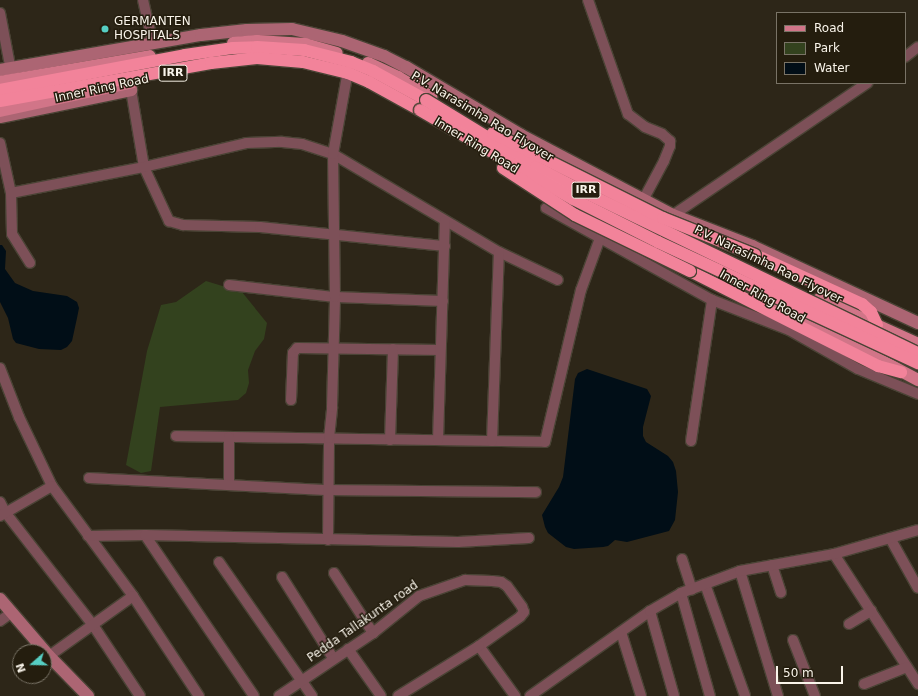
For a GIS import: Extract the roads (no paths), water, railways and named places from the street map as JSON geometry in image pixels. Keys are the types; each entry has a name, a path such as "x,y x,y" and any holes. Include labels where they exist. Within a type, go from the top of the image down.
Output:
{"highway":[{"name":"P.V. Narasimha Rao Flyover","path":"0,90 185,55 257,46 304,50 351,62 373,71 532,177 587,207 918,363"},
{"name":"P.V. Narasimha Rao Flyover","path":"0,101 211,63 257,58 303,62 348,73 424,104 536,167 585,192 918,353"},
{"path":"424,104 658,215 755,255 862,304 871,312 877,325"},
{"path":"424,104 564,209 878,366 901,372"}],"main road":[{"name":"Inner Ring Road","path":"0,82 8,73 154,50 257,41 305,44 352,57 375,66 424,104 572,202 717,272 918,380"},
{"name":"Inner Ring Road","path":"0,111 130,86 188,69 234,62 257,61 302,64 347,76 424,104 636,215 918,344"}],"street":[{"path":"143,0 154,50 218,33 292,29 342,41 384,56 406,67 521,135 643,200 673,215 752,246 918,323"},
{"path":"588,0 628,114 645,126 662,134 670,141 670,146 664,161 636,215"},
{"path":"0,13 8,73"},
{"path":"906,56 918,47"},
{"path":"328,540 330,490 329,438 332,407 335,297 333,154 347,76"},
{"path":"667,229 673,215 866,84"},
{"path":"0,117 130,86 144,167 169,221 174,224 260,227 333,236 445,246"},
{"path":"11,193 144,167 246,143 282,142 302,144 333,154 499,252 558,280"},
{"path":"0,143 11,193 12,234 30,263"},
{"path":"546,208 712,300 789,330 847,364 918,394"},
{"path":"438,440 445,221"},
{"path":"176,436 545,442 581,290 600,238"},
{"path":"492,441 499,252"},
{"path":"229,285 335,297 443,301"},
{"path":"691,441 712,300"},
{"path":"292,400 294,350 298,348 334,350 440,350"},
{"path":"390,440 393,349"},
{"path":"0,368 20,417 52,486 133,596 199,696"},
{"path":"229,437 229,484"},
{"path":"89,478 330,490 536,492"},
{"path":"3,514 52,486"},
{"path":"0,502 3,514 93,625 140,696"},
{"path":"530,696 650,611 681,593 740,571 834,554 918,530"},
{"path":"88,536 145,535 458,542 529,538"},
{"path":"145,535 254,696"},
{"path":"890,538 918,588"},
{"path":"834,554 918,684"},
{"path":"682,559 692,589"},
{"path":"219,562 312,696"},
{"path":"772,565 781,593"},
{"path":"740,571 778,696"},
{"path":"334,573 373,633"},
{"path":"282,576 333,658"},
{"name":"Pedda Tallakunta road","path":"279,696 333,658 373,633 419,596 465,580 501,582 507,586 524,612 520,617 479,646"},
{"path":"705,584 745,696"},
{"path":"681,593 710,696"},
{"path":"52,654 133,596"},
{"path":"0,599 38,644"},
{"path":"650,611 674,696"},
{"path":"849,624 871,611"},
{"path":"0,622 11,613"},
{"path":"621,632 640,696"},
{"path":"793,640 815,696"},
{"path":"398,696 479,646 515,696"},
{"path":"348,649 381,696"},
{"path":"52,659 88,696"},
{"path":"864,684 907,667"}],"water":[{"path":"0,245 2,245 6,251 5,269 15,283 33,291 67,296 77,302 79,308 72,341 67,347 61,350 39,349 16,343 13,339 8,318 0,302"},
{"path":"587,369 647,389 651,396 643,427 643,436 646,442 668,456 673,462 676,471 678,492 675,520 669,531 627,542 615,540 608,546 603,547 574,549 566,547 548,533 542,515 559,487 563,477 575,379 578,373"}],"place":[{"name":"GERMANTEN HOSPITALS","path":"105,29"}]}
